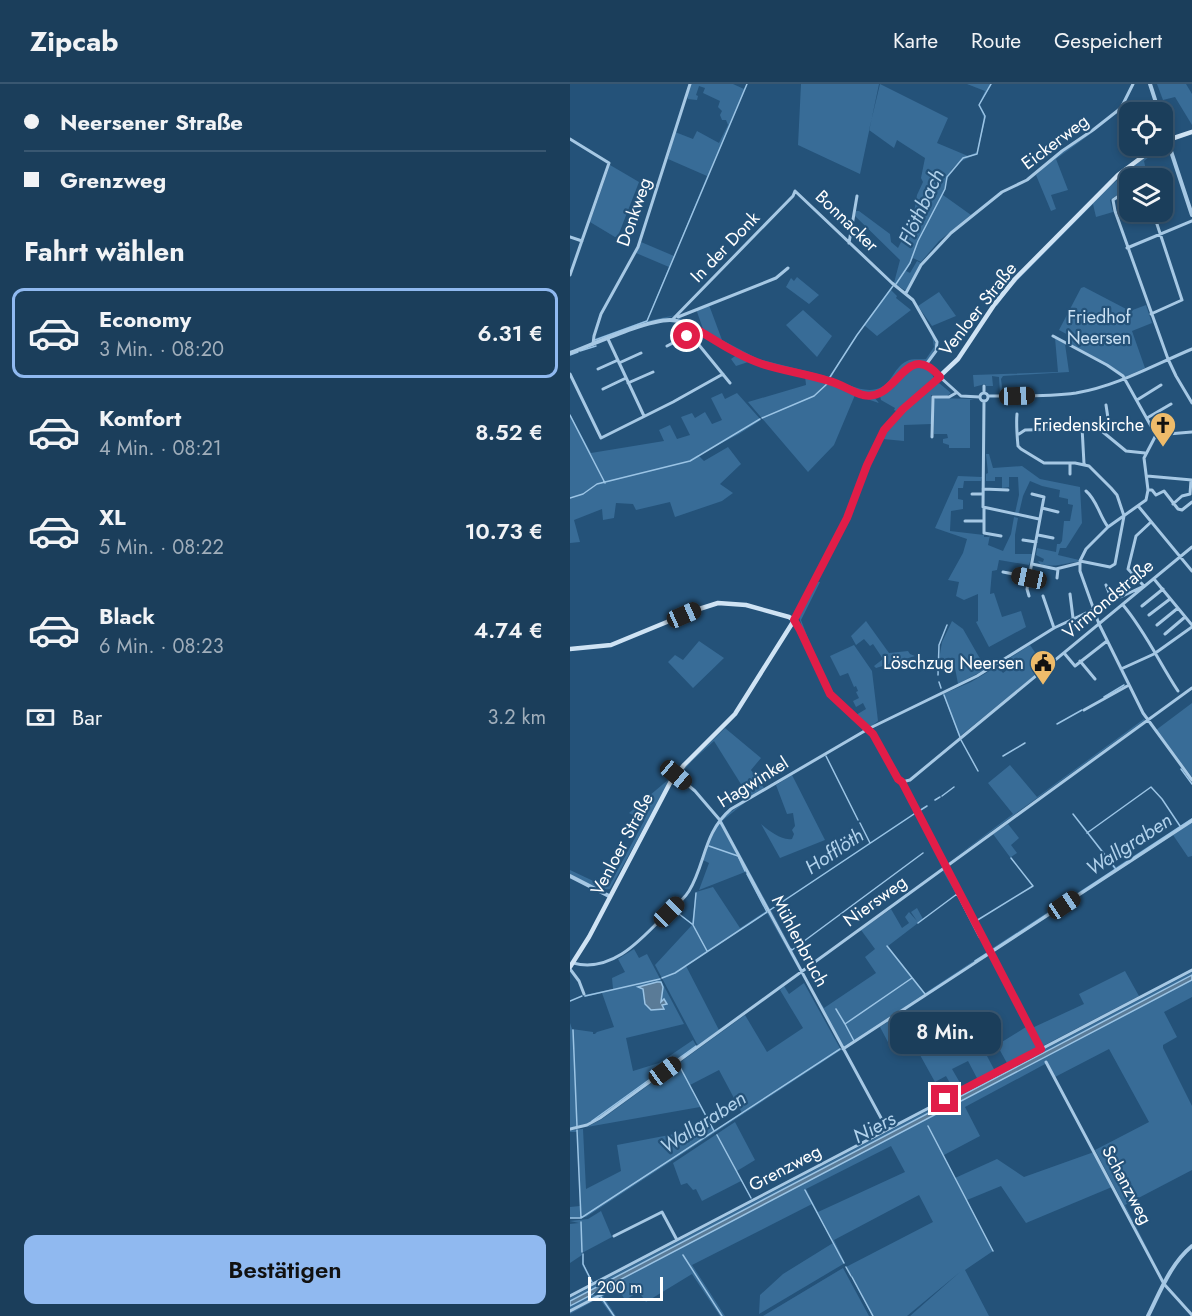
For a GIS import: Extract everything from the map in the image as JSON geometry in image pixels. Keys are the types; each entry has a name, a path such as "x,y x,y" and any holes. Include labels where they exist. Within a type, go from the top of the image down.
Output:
{"main road":[{"path":"1173,138 1192,132"},
{"name":"Venloer Straße","path":"571,966 589,937 660,799 676,775 735,714 794,620 847,518 867,465 884,430 962,353 1015,279 1119,175 1144,156"},
{"path":"572,649 611,645 718,603 746,605 794,620"}],"street":[{"name":"Donkweg","path":"593,344 601,314 638,247 690,84"},
{"name":"Eickerweg","path":"1124,102 1133,84"},
{"path":"1150,84 1156,102"},
{"name":"Eickerweg","path":"906,293 920,266 939,244 1002,192 1027,180 1062,150 1119,110"},
{"path":"570,139 609,163 570,275"},
{"path":"1170,156 1192,215"},
{"name":"Bonnacker","path":"795,191 914,301 937,342 936,351 925,366"},
{"name":"In der Donk","path":"674,319 793,196 795,191"},
{"path":"849,243 857,196"},
{"path":"1119,196 1113,200 1127,248 1168,359 1192,403"},
{"path":"1127,248 1192,221"},
{"path":"1156,222 1184,308"},
{"path":"570,237 582,241"},
{"path":"570,353 647,325 674,319 776,278 788,268"},
{"path":"1151,314 1182,300"},
{"path":"674,319 758,362 831,381 863,394 883,392 905,368 915,365 925,366 956,393 968,397 980,397 984,393 984,386"},
{"path":"667,346 690,334 693,327"},
{"path":"690,334 730,383"},
{"path":"1053,336 1107,365 1125,379 1156,435"},
{"path":"608,339 644,416"},
{"path":"984,393 988,396 1076,393 1125,379 1192,349"},
{"path":"598,369 641,353"},
{"path":"628,383 654,372"},
{"path":"570,374 598,438 613,433 723,374"},
{"path":"603,389 626,378"},
{"path":"1137,400 1161,385"},
{"path":"932,437 933,397 949,397 956,393"},
{"path":"988,396 984,401 984,533 1001,536"},
{"path":"980,397 984,401"},
{"path":"1104,431 1110,425 1106,405"},
{"path":"1147,418 1171,405"},
{"path":"1017,414 1018,446 1037,459 1053,464 1084,464 1095,471 1117,495 1124,516 1113,566 1080,562 1058,568 1032,564"},
{"path":"1082,427 1084,464"},
{"path":"1019,435 1025,430 1098,428 1126,451 1145,453"},
{"path":"1156,435 1192,432"},
{"path":"1156,435 1145,453 1148,490 1146,500 1108,527 1086,549 1080,562 1080,571 1099,624 1147,720 1192,780"},
{"path":"1070,463 1070,474"},
{"path":"1147,476 1191,480 1192,501 1182,510 1178,509 1161,491 1156,495 1152,490 1148,490"},
{"path":"972,494 1008,489"},
{"path":"1086,491 1094,499 1108,527"},
{"path":"1168,496 1172,492"},
{"path":"1029,596 1027,589 1044,497 1032,494"},
{"path":"1173,504 1182,496 1190,494"},
{"path":"1139,507 1192,571"},
{"path":"1042,508 1058,512"},
{"path":"984,509 1039,519"},
{"path":"965,521 984,521"},
{"path":"1144,586 1128,569 1136,536 1152,522"},
{"path":"1038,535 1053,538"},
{"path":"1023,540 1036,542"},
{"name":"Virmondstraße","path":"902,782 910,780 1192,547"},
{"path":"1057,578 1058,568"},
{"path":"1003,572 1029,578"},
{"path":"1121,669 1154,654 1192,626 1154,579"},
{"path":"1106,585 1112,600"},
{"name":"Hagwinkel","path":"571,966 610,960 631,949 648,933 689,892 711,833 719,819 748,799 868,729 977,676 1054,628 1144,586"},
{"path":"1142,606 1162,589"},
{"path":"1070,594 1073,618"},
{"path":"1043,596 1054,628"},
{"path":"1149,615 1170,598"},
{"path":"1123,604 1141,628 1154,654 1178,691"},
{"path":"1157,624 1178,608"},
{"path":"1165,634 1185,617"},
{"path":"794,620 830,694 877,739 898,779 902,782 1041,1049"},
{"path":"1064,653 1074,666 1107,641"},
{"path":"1080,661 1095,680"},
{"path":"1084,710 1129,685"},
{"name":"Niersweg","path":"570,1129 587,1125 600,1118 1192,688"},
{"name":"Mühlenbruch","path":"676,775 695,791 719,819 887,1129"},
{"path":"843,1049 1192,821"},
{"path":"570,876 609,896"},
{"path":"571,966 584,994"},
{"name":"Grenzweg","path":"570,1296 1192,970"},
{"name":"Schanzweg","path":"1046,1062 1164,1284 1192,1315"},
{"path":"614,1236 662,1212 677,1240"},
{"path":"1148,1316 1184,1252 1192,1246"},
{"path":"570,1311 616,1287"}],"green space":[{"path":"691,84 733,84 744,89 747,84 647,321 676,315 596,342 594,339 647,320 669,267 636,253 641,242 674,256 707,176 668,159 675,132 693,139 697,131 719,143 728,125 720,115 722,111 718,107 720,101 703,93 705,88 699,86 697,100 688,99"},
{"path":"801,84 879,84 860,174 798,145"},
{"path":"880,84 948,118 937,143 968,156 977,152 984,119 979,104 985,91 967,84 992,84 980,104 986,117 977,154 959,163 952,170 943,195 971,215 939,241 921,262 913,258 906,271 910,273 917,261 921,263 906,291 894,283 900,260 855,216 856,211 859,211 890,234 891,242 898,248 913,218 917,195 923,182 921,178 925,158 897,140 894,148 869,130"},
{"path":"1157,84 1186,84 1192,94 1192,125 1175,97 1163,100"},
{"path":"1096,130 1056,159 1068,190 1051,195 1056,209 1051,211 1036,175 1055,157"},
{"path":"1146,156 1149,157 1144,161 1146,168 1132,168"},
{"path":"610,165 639,182 618,236 615,237 590,222"},
{"path":"1119,179 1119,193 1110,200 1113,212 1096,217 1093,204 1010,288 1103,192"},
{"path":"797,277 819,295 809,304 786,287 791,278 794,281"},
{"path":"893,285 891,290 897,296 896,298 911,310 877,336 864,325 843,356 860,330"},
{"name":"Friedhof Neersen","path":"1084,287 1130,311 1146,305 1152,323 1132,331 1145,368 1125,377 1067,343 1070,336 1059,330 1081,288"},
{"path":"939,292 956,316 932,326 918,306"},
{"path":"709,305 722,340 758,359 830,377 842,357 831,378 862,389 878,389 885,385 907,361 926,359 934,347 932,335 935,343 934,350 926,363 915,363 903,368 883,390 870,394 757,361 678,317 703,329 696,309"},
{"path":"803,310 832,336 817,357 786,325"},
{"path":"696,331 757,363 829,382 864,396 874,397 879,403 855,395 834,445 808,472 748,402 806,385 805,376 757,364 751,361 736,366 731,359 738,354"},
{"path":"1055,338 1065,344 1069,372 1003,376 1001,379 1003,394 1000,394 999,377 992,376 993,386 985,384 974,387 973,375 1058,372"},
{"path":"913,367 926,369 934,378 898,412 881,400 880,396 893,386 905,370"},
{"path":"939,383 951,393 947,396 931,395 931,424 904,425 904,441 883,439 870,466 879,445 890,428 896,420 929,389"},
{"path":"722,393 725,399 737,393 761,420 698,455 704,461 728,447 741,464 720,484 733,493 722,501 675,517 670,502 636,510 633,504 616,503 614,518 603,520 602,509 574,520 580,542 570,543 570,414 591,453 664,441 659,430 670,425 677,439 690,435 681,417 692,413 695,418 705,412 712,424 722,420 711,398"},
{"path":"936,398 974,399 970,400 970,448 949,448 949,445 943,443 943,439 948,438 947,434 934,434 933,400"},
{"path":"986,454 989,454 993,468 1022,466 1040,479 1080,487 1082,523 1066,548 1060,548 1058,555 1079,560 1078,562 1056,565 1040,564 1038,561 1043,562 1044,559 1036,555 1037,548 1056,552 1057,544 1062,541 1064,521 1070,521 1073,505 1068,504 1068,499 1059,497 1060,490 1030,481 1019,513 1015,513 1019,495 1018,477 1009,477 1009,487 1002,488 1002,477 995,477 995,481 986,481 988,473"},
{"path":"958,476 982,477 981,481 964,481 963,488 958,488 958,499 963,500 963,509 951,511 950,531 984,535 984,537 990,535 988,545 1003,551 1011,534 1014,517 1018,518 1015,554 1032,554 1029,565 999,560 997,570 992,571 990,594 994,593 1002,617 1021,611 1026,627 989,647 976,622 978,621 978,594 964,600 956,596 959,582 948,580 963,553 967,539 935,528"},
{"path":"817,582 820,582 801,620 830,689 856,715 866,709 863,703 856,707 853,701 859,698 856,686 854,687 848,673 840,676 830,656 854,645 872,671 878,721 870,727 867,727 831,694 806,640 799,617"},
{"path":"866,621 889,653 908,651 915,656 876,668 874,666 883,659 873,644 870,646 864,639 856,645 851,636"},
{"path":"952,621 963,629 986,669 958,684 955,668 938,666 942,642"},
{"path":"699,641 724,658 693,688 668,662 675,655 683,660"},
{"path":"1030,645 1045,667 959,737 943,694 971,682 1001,664 998,667 1003,673 1007,670 1002,663"},
{"path":"1192,703 1192,777 1156,730"},
{"path":"1144,719 946,864 1013,814 988,783 1010,765 1037,797"},
{"path":"725,728 761,758 751,770 764,788 749,797 714,741 679,776 679,773"},
{"path":"792,775 825,840 780,858 761,824 780,837 792,839 794,834 792,830 795,826 793,813 787,814 776,785"},
{"path":"671,779 610,889 595,887 570,874 570,870 606,887 609,886 644,821 629,813"},
{"path":"748,800 722,821 770,909 914,813 771,910 803,970 721,821"},
{"path":"1073,813 1116,867 1192,819 992,951 990,950 947,868 949,867 991,949 1114,869"},
{"path":"1192,822 1192,856 1188,857 1173,835"},
{"path":"720,823 800,972 767,913 686,966 719,1030 698,1046 655,965 692,925 673,910 692,923 696,892 713,887 740,928 766,911 745,872 699,890 709,863 703,860 713,831"},
{"path":"1008,824 1019,838 1011,845 1017,853 1011,857 1032,887 993,834"},
{"path":"945,869 989,953 844,1048 814,993 824,1008 876,973 865,957 875,949 861,930 891,909 902,928 909,923 905,917 909,912 917,921 911,912 917,908 923,919 956,894 943,871","holes":["956,894 987,952 925,993 888,946"]},
{"path":"634,949 639,958 647,954 684,1024 626,1038 633,1071 659,1063 693,1040 697,1047 600,1117 589,1123 570,1128 570,1023 572,1029 593,1032 593,1034 614,1027 602,993 585,997 584,995 613,989 612,978 625,972 618,959","holes":["639,985 663,987 661,1002 666,1005 661,1004 652,1010"]},
{"path":"993,953 1032,1028 1084,1004 1079,994 1125,971 1139,996 1041,1047 991,954"},
{"path":"990,955 1038,1046 1038,1049 1008,1065 997,1045 1026,1027"},
{"path":"1192,972 1192,975 570,1301 570,1298"},
{"path":"1192,980 1192,997 1164,1012 1177,1037 1163,1045 1163,1048 1192,1106 1192,1170 1125,1205 1164,1281 1095,1150 1149,1122 1109,1049 1055,1077 1047,1063 965,1107 980,1136 944,1155 955,1178 997,1159 1024,1177 1094,1152 1112,1187 1026,1223 1001,1186 967,1200 993,1251 965,1270 989,1316 910,1316 960,1272 907,1316 872,1316 846,1267 933,1222 919,1195 834,1240 845,1263 759,1314 760,1295 783,1274 833,1243 812,1204 692,1265 725,1316 720,1316 692,1274 646,1302 639,1292 625,1300 618,1288 603,1296 616,1316 612,1316 599,1298 570,1314 570,1306","holes":["891,1146 905,1172 818,1212 806,1189"]},
{"path":"804,983 841,1050 586,1217 570,1218 570,1207 580,1206 577,1132 570,1132 570,1130 583,1129 586,1189 621,1171 617,1145 711,1127 700,1107 587,1127 602,1119 745,1015 767,1052 803,1028 780,990 784,986 789,994","holes":["719,1070 742,1113 715,1131 690,1085"]},
{"path":"898,1015 908,1033 889,1044 880,1027"},
{"path":"972,1028 995,1071 978,1080 968,1061 952,1069 963,1088 955,1092 946,1076 935,1082 920,1055 942,1050 940,1045"},
{"path":"735,1122 755,1160 737,1171 752,1199 741,1181 702,1201 696,1189 693,1190 687,1183 681,1185 673,1163"},
{"path":"601,1211 612,1237 582,1253 591,1282 582,1265 582,1255 570,1263 570,1224 579,1223 570,1221 588,1219"},
{"path":"843,1268 869,1316 763,1316"}],"shaded area":[{"path":"1192,975 1192,980 570,1306 570,1301"},
{"path":"661,982 663,987 661,1002 664,999 667,1004 662,1005 664,1009 651,1010 645,1004 643,989 638,987"}],"waterway":[{"path":"595,340 647,321 747,84"},
{"name":"Flöthbach","path":"896,284 910,263 918,241 945,189 947,177 963,158 977,154 985,116 979,105 991,84"},
{"name":"Flöthbach","path":"830,377 893,286"},
{"path":"580,351 596,346"},
{"path":"570,355 578,352"},
{"name":"Flöthbach","path":"762,418 814,396 828,383"},
{"path":"570,415 605,483"},
{"name":"Flöthbach","path":"570,498 583,494 597,484 690,461 760,419"},
{"path":"938,675 939,645 947,625"},
{"path":"939,682 941,688"},
{"name":"Hofflöth","path":"1104,697 1124,685"},
{"path":"944,695 960,737"},
{"name":"Hofflöth","path":"1057,724 1082,710"},
{"path":"961,740 978,771"},
{"name":"Hofflöth","path":"1003,756 1025,743"},
{"path":"826,756 858,820"},
{"path":"1181,769 1192,784"},
{"name":"Hofflöth","path":"942,796 954,787"},
{"path":"1087,833 1151,787 1180,826"},
{"name":"Hofflöth","path":"935,800 940,797"},
{"name":"Hofflöth","path":"919,811 927,806"},
{"name":"Hofflöth","path":"770,910 914,814"},
{"path":"1073,814 1115,868"},
{"name":"Wallgraben","path":"991,951 1192,819"},
{"path":"860,823 870,843"},
{"path":"709,846 738,856 745,871"},
{"path":"791,949 923,853"},
{"path":"976,921 1033,886 1011,858"},
{"name":"Hofflöth","path":"662,978 675,973 767,912 747,874"},
{"path":"696,893 693,925 707,951"},
{"path":"918,923 957,894 979,937"},
{"path":"674,910 692,924"},
{"path":"887,946 925,994"},
{"name":"Wallgraben","path":"975,961 986,954"},
{"path":"854,1041 845,1024 912,978"},
{"name":"Hofflöth","path":"585,996 660,979"},
{"name":"Hofflöth","path":"570,1001 582,996"},
{"path":"836,1009 845,1024"},
{"path":"573,1030 577,1126"},
{"path":"592,1121 696,1046"},
{"name":"Wallgraben","path":"581,1218 840,1049"},
{"path":"680,1067 714,1131"},
{"path":"928,1126 993,1251"},
{"path":"570,1218 581,1218 577,1130"},
{"path":"717,1135 751,1198"},
{"path":"805,1190 844,1263"},
{"name":"Wallgraben","path":"581,1222 582,1252"},
{"name":"Wallgraben","path":"583,1254 583,1264 592,1282"},
{"path":"683,1255 722,1316"},
{"path":"846,1267 851,1276"},
{"path":"852,1277 873,1316"},
{"path":"601,1297 614,1316"}],"place":[{"name":"Friedenskirche","path":"1163,448"},
{"name":"Löschzug Neersen","path":"1043,686"}],"route":[{"path":"687,336 693,327 752,360 831,381 863,394 876,395 883,392 894,383 905,368 915,365 925,366 940,377 903,409 884,430 867,465 847,518 794,620 826,689 873,734 898,779 902,782 1041,1049 945,1099"}],"water label":[{"name":"Niers","path":"874,1127"}]}
